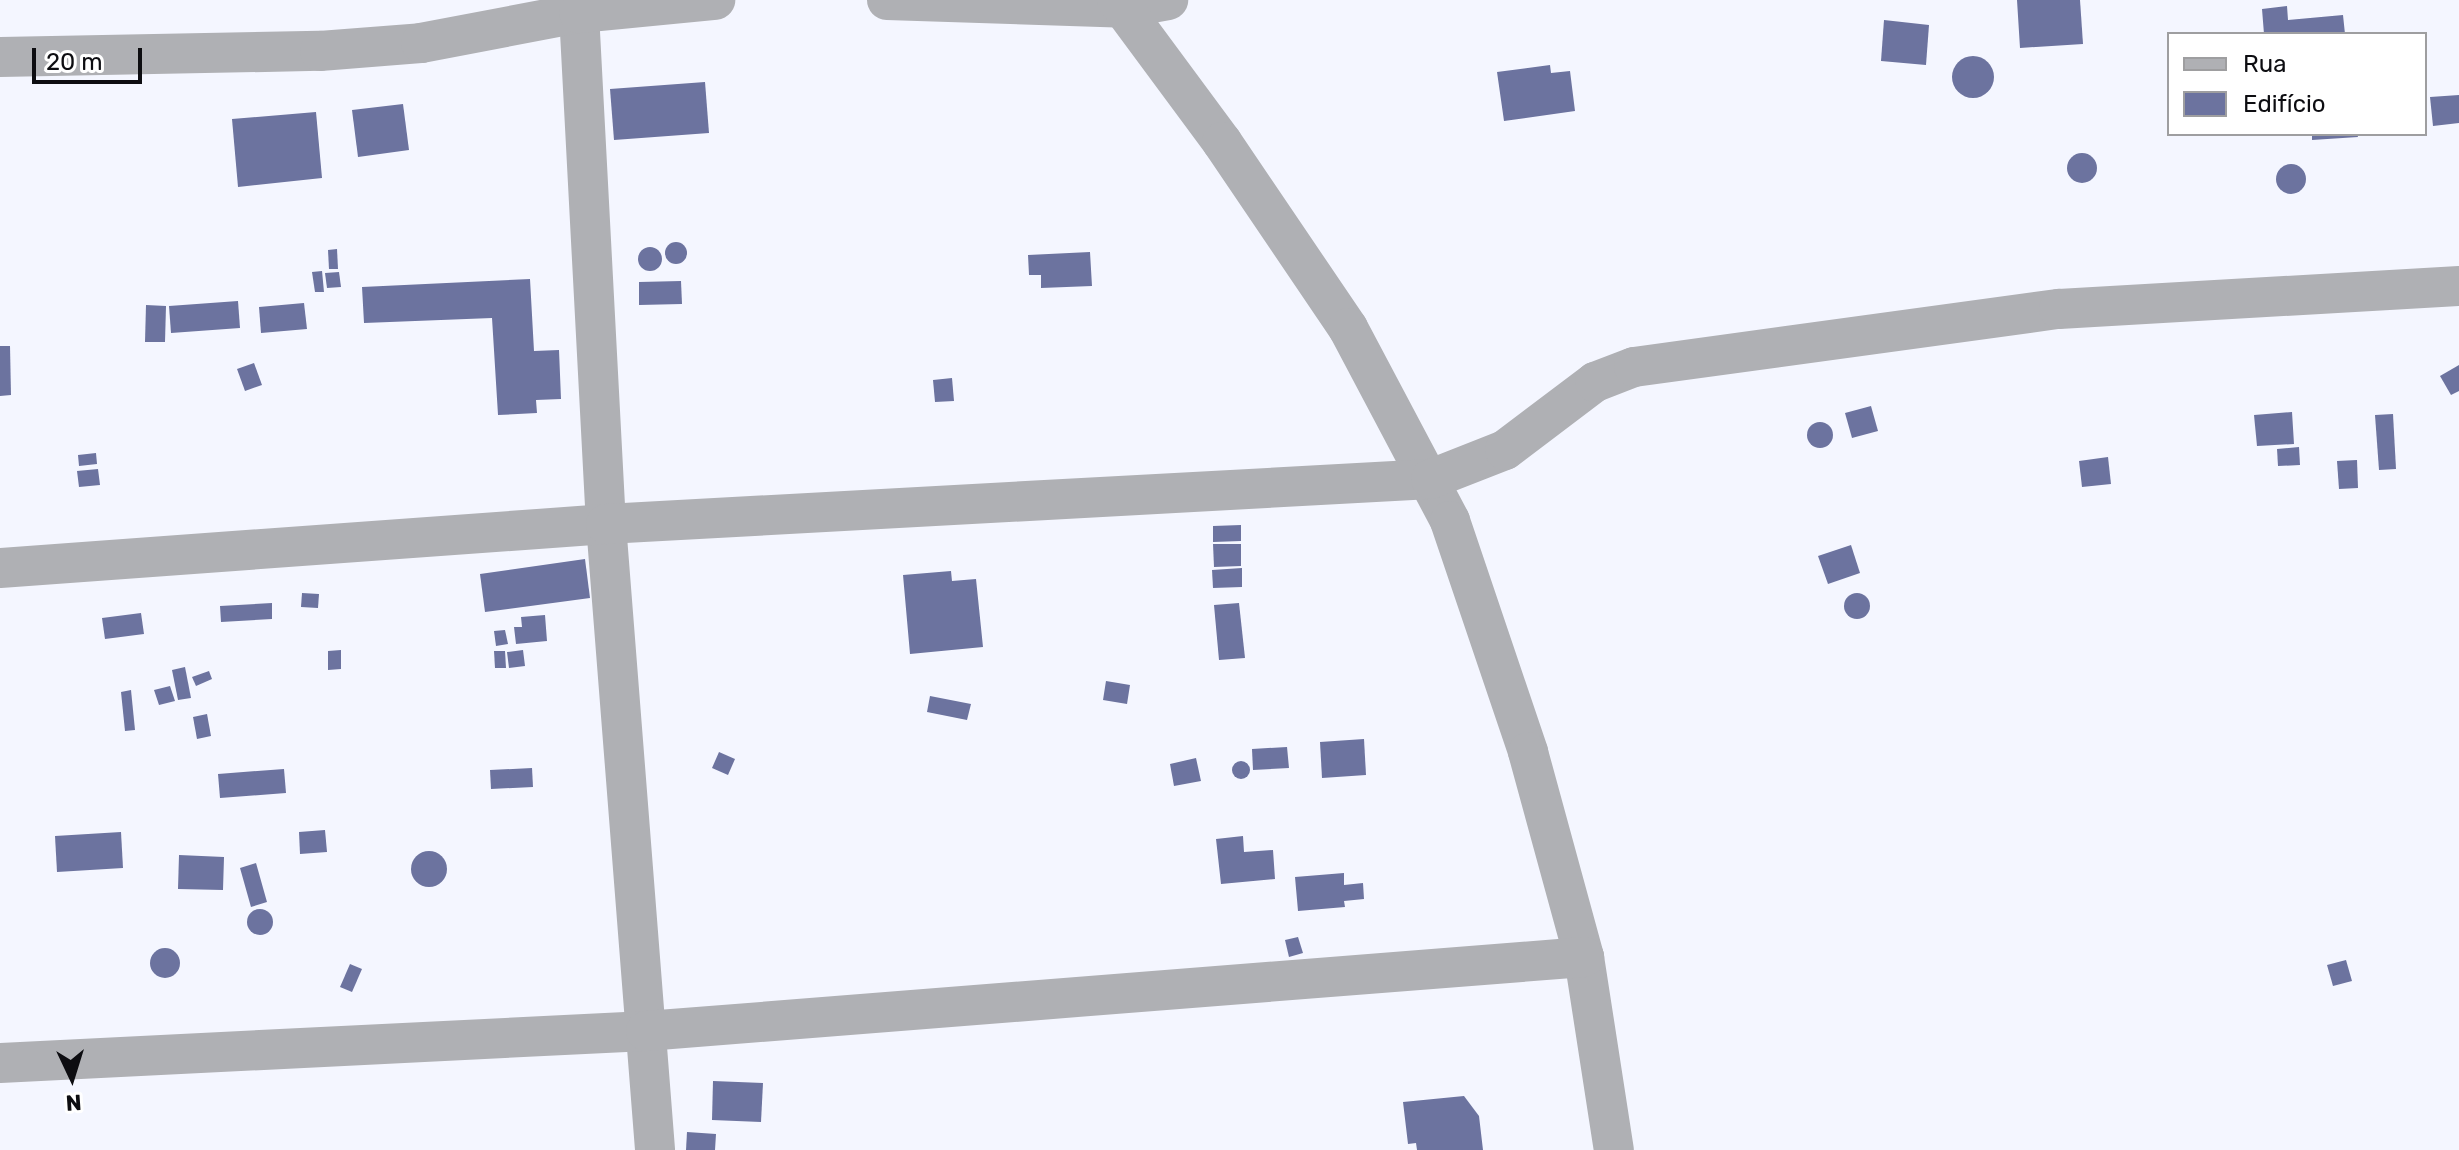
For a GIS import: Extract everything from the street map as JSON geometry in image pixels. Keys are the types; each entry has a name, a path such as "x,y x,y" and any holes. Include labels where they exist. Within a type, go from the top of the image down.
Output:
{"street":[{"path":"0,57 320,51 421,43 579,13 715,0"},
{"path":"887,0 1121,4 1168,0"},
{"path":"1121,4 1348,328 1431,479 1528,752 1584,957 1614,1150"},
{"path":"579,13 606,524 655,1150"},
{"path":"0,568 606,524 1431,479 1505,450 1595,382 1634,367 2059,309 2459,286"},
{"path":"0,1063 646,1031 1584,957"}],"building":[{"path":"2017,0 2080,0 2083,44 2020,48"},
{"path":"2287,6 2288,20 2343,15 2345,32 2264,32 2262,9"},
{"path":"1884,20 1929,25 1926,65 1881,61"},
{"path":"1973,56 1988,62 1994,77 1988,92 1973,98 1958,92 1952,77 1958,62"},
{"path":"1550,65 1551,73 1570,71 1575,111 1504,121 1497,72"},
{"path":"705,82 709,133 614,140 610,89"},
{"path":"2459,95 2459,123 2433,126 2430,97"},
{"path":"403,104 409,150 358,157 352,110"},
{"path":"316,112 322,178 238,187 232,119"},
{"path":"2312,136 2358,137 2312,140"},
{"path":"2082,153 2088,154 2096,162 2096,174 2088,182 2082,183 2076,182 2068,174 2067,168 2068,162 2076,154"},
{"path":"2291,164 2302,168 2306,179 2302,190 2291,194 2280,190 2276,179 2280,168"},
{"path":"676,242 687,253 676,264 665,253"},
{"path":"650,247 658,251 662,259 658,267 650,271 642,267 638,259 642,251"},
{"path":"337,249 338,269 329,269 328,250"},
{"path":"1090,252 1092,286 1041,288 1041,275 1029,275 1028,255"},
{"path":"322,271 324,292 315,292 312,272"},
{"path":"339,272 341,287 327,288 325,273"},
{"path":"530,279 534,351 559,350 561,399 536,400 537,413 498,415 492,318 364,323 362,287"},
{"path":"681,281 682,304 639,305 639,282"},
{"path":"238,301 240,328 171,333 169,306"},
{"path":"304,303 307,329 261,333 259,307"},
{"path":"146,305 166,306 165,342 145,342"},
{"path":"0,346 10,346 11,395 0,396"},
{"path":"254,363 262,385 245,391 237,369"},
{"path":"2459,365 2459,391 2451,395 2440,376"},
{"path":"952,378 954,401 935,402 933,380"},
{"path":"1871,406 1878,431 1852,438 1845,413"},
{"path":"2292,412 2294,444 2257,446 2254,415"},
{"path":"2393,414 2396,469 2379,470 2375,415"},
{"path":"1820,422 1829,426 1833,435 1829,444 1820,448 1811,444 1807,435 1811,426"},
{"path":"2299,447 2300,465 2278,466 2277,449"},
{"path":"96,453 97,464 79,466 78,455"},
{"path":"2108,457 2111,484 2082,487 2079,461"},
{"path":"2357,460 2358,488 2339,489 2337,461"},
{"path":"98,469 100,485 79,487 77,471"},
{"path":"1241,525 1241,541 1213,542 1213,526"},
{"path":"1213,544 1241,544 1241,566 1214,567"},
{"path":"1851,545 1860,573 1828,584 1818,556"},
{"path":"585,559 590,598 485,612 480,574"},
{"path":"1242,568 1242,587 1213,588 1212,570"},
{"path":"951,571 952,581 976,579 983,647 910,654 903,575"},
{"path":"302,593 319,594 318,608 301,607"},
{"path":"1857,593 1866,597 1870,606 1866,615 1857,619 1848,615 1844,606 1848,597"},
{"path":"272,603 272,619 221,622 220,606"},
{"path":"1239,603 1245,658 1219,660 1214,605"},
{"path":"141,613 144,634 105,639 102,618"},
{"path":"545,615 547,641 516,644 514,627 522,627 521,617"},
{"path":"505,630 508,644 496,646 494,631"},
{"path":"341,650 341,669 328,670 328,651"},
{"path":"523,650 525,666 509,668 507,652"},
{"path":"494,651 505,651 506,668 495,668"},
{"path":"185,667 191,698 178,700 172,670"},
{"path":"209,671 212,679 196,686 192,677"},
{"path":"1106,681 1130,685 1127,704 1103,700"},
{"path":"170,686 175,701 159,705 154,690"},
{"path":"131,690 135,730 125,731 121,692"},
{"path":"930,696 971,704 967,720 927,712"},
{"path":"207,714 211,736 197,739 193,717"},
{"path":"1364,739 1366,775 1322,778 1320,742"},
{"path":"1287,747 1289,768 1253,770 1252,749"},
{"path":"719,752 735,759 728,775 712,768"},
{"path":"1196,758 1201,781 1174,786 1170,764"},
{"path":"1241,761 1250,770 1241,779 1232,770"},
{"path":"532,768 533,787 491,789 490,770"},
{"path":"284,769 286,793 220,798 218,774"},
{"path":"325,830 327,852 300,854 299,832"},
{"path":"121,832 123,868 57,872 55,836"},
{"path":"1243,836 1244,852 1273,850 1275,879 1221,884 1216,839"},
{"path":"429,851 442,856 447,869 442,882 429,887 416,882 411,869 416,856"},
{"path":"179,855 224,857 223,890 178,889"},
{"path":"256,863 267,902 251,907 240,868"},
{"path":"1344,873 1344,885 1363,883 1364,899 1344,901 1345,907 1298,911 1295,877"},
{"path":"260,909 269,913 273,922 269,931 260,935 251,931 247,922 251,913"},
{"path":"1298,937 1303,953 1289,957 1285,940"},
{"path":"165,948 175,953 180,963 175,973 165,978 155,973 150,963 155,953"},
{"path":"2346,960 2352,981 2333,986 2327,965"},
{"path":"350,964 362,969 352,992 340,987"},
{"path":"713,1081 763,1083 761,1122 712,1120"},
{"path":"1464,1096 1479,1116 1483,1150 1417,1150 1416,1143 1408,1144 1403,1102"},
{"path":"687,1132 716,1134 715,1150 686,1150"}]}
